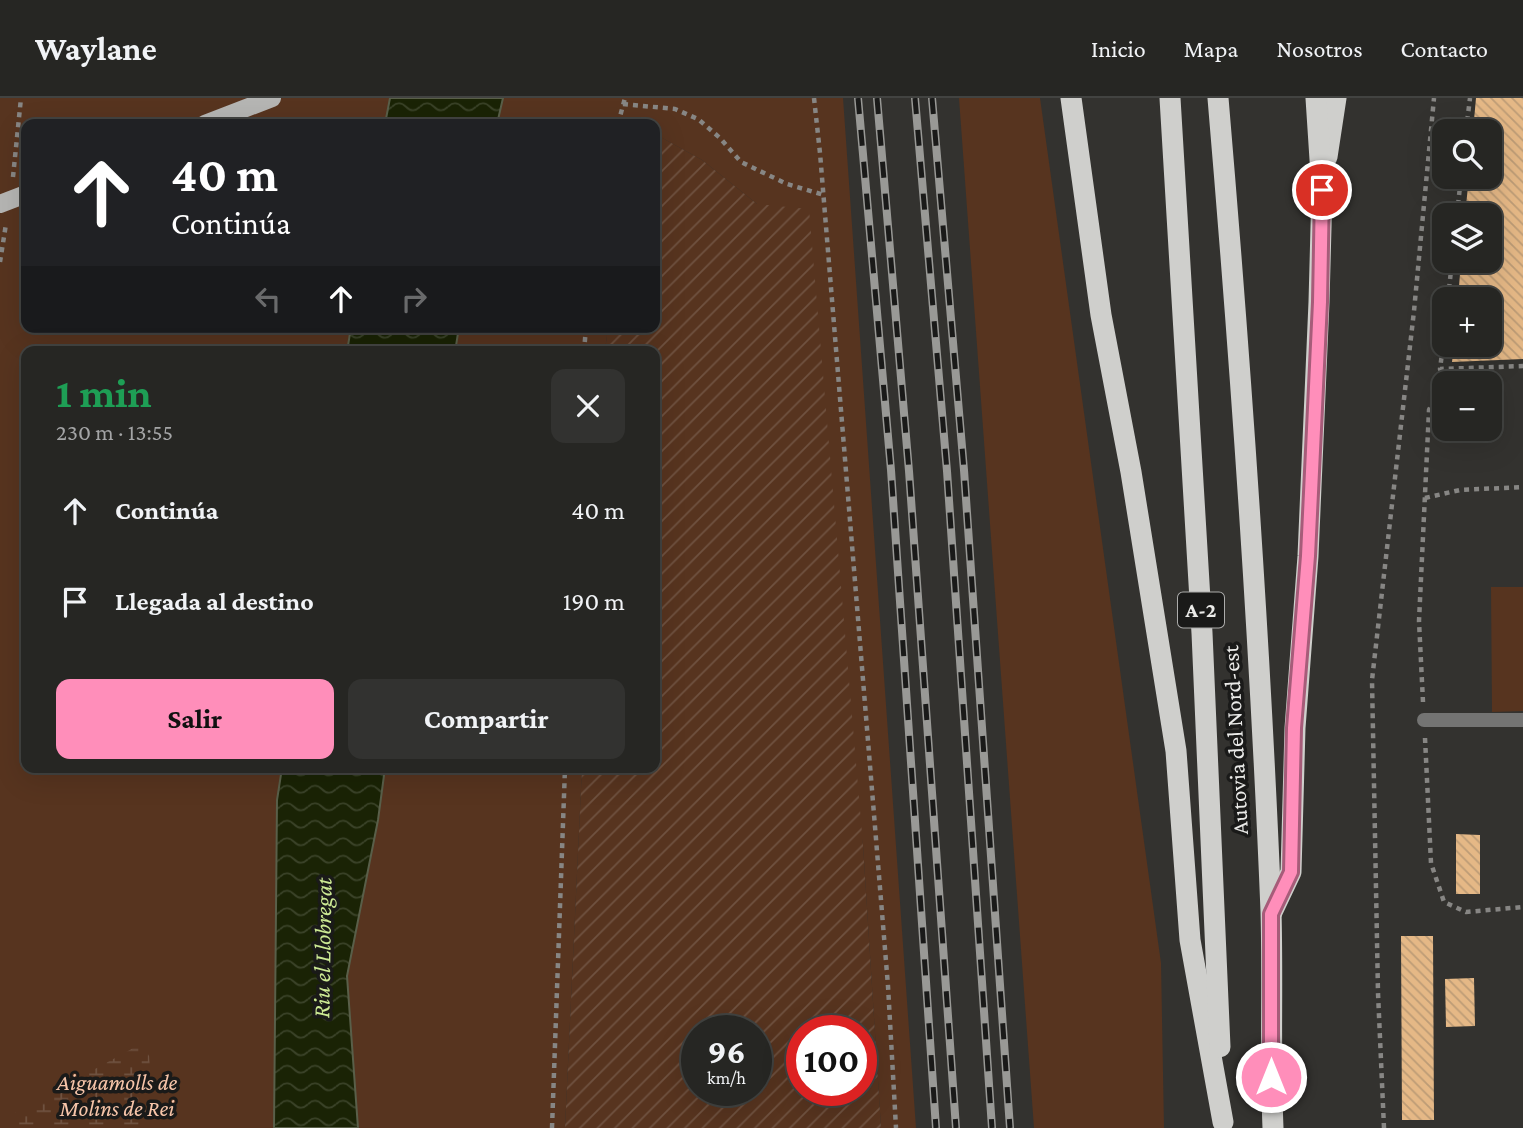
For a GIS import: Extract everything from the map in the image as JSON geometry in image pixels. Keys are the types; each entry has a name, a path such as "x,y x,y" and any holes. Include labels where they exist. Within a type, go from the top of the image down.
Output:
{"highway":[{"path":"1071,98 1101,314 1140,525 1176,751 1190,940 1223,1125"},
{"name":"Autovia del Nord-est","path":"1170,98 1203,646 1223,1125"},
{"name":"Autovia del Nord-est","path":"1218,98 1236,312 1257,643 1271,914 1273,1128"},
{"path":"1271,914 1291,872 1294,728 1308,556 1320,302 1322,190 1315,98"},
{"path":"1322,190 1336,98"}],"main road":[{"path":"218,119 272,98"},
{"path":"0,204 21,196"}],"lane":[{"path":"1424,720 1523,720"}],"path":[{"path":"13,173 21,98"},
{"path":"814,98 888,986 896,1128"},
{"path":"1384,1128 1378,993 1372,680 1414,311 1434,98"},
{"path":"1467,119 1470,98"},
{"path":"619,119 624,101 675,109 698,119 720,138 741,162 786,184 824,195"},
{"path":"0,262 6,226"},
{"path":"1442,357 1440,369 1523,366"},
{"path":"1447,369 1429,410 1419,621 1431,863 1444,902 1466,912 1523,907"},
{"path":"1425,498 1460,490 1523,487"},
{"path":"552,1128 565,773"}],"green space":[{"path":"0,98 390,98 386,119 21,119 21,333 350,333 348,346 21,346 21,773 281,773 277,800 274,1128 0,1128"},
{"path":"503,98 843,98 916,1128 881,1128 877,1015 874,1015 863,845 757,204 702,160 660,137 660,119 498,119"},
{"path":"959,98 1040,98 1161,963 1164,1128 1034,1128"},
{"path":"660,137 702,160 757,204 809,209 863,845 874,1015 786,1015 786,1106 877,1106 877,1065 881,1128 565,1128 582,773 660,773 660,346 606,346 607,333 660,333"},
{"path":"458,333 607,333 606,346 456,346"},
{"path":"1491,587 1523,587 1523,711 1492,712"},
{"path":"384,773 582,773 565,1128 358,1128 347,976 378,820"},
{"name":"Aiguamolls de Molins de Rei","path":"148,1040 154,1128 0,1128 0,1121"}],"water":[{"path":"390,98 503,98 498,119 386,119"},
{"path":"350,333 458,333 456,346 348,346"},
{"name":"Riu el Llobregat","path":"281,773 384,773 378,820 347,976 358,1128 274,1128 277,800"}],"building":[{"path":"1476,98 1523,98 1523,359 1452,362 1453,357 1502,357 1502,287 1459,287 1460,273 1502,273 1502,203 1466,203 1468,189 1502,189 1502,119 1474,119"},
{"path":"1456,834 1480,835 1480,894 1456,894"},
{"path":"1401,936 1433,936 1434,1120 1402,1120"},
{"path":"1474,978 1475,1026 1446,1027 1445,979"}],"railway":[{"path":"858,98 891,470 936,1128"},
{"path":"877,98 909,471 956,1128"},
{"path":"915,98 947,471 992,1128"},
{"path":"932,98 964,470 1010,1128"}],"route":[{"path":"1271,1077 1271,914 1291,872 1294,728 1308,556 1320,302 1322,190"}]}
